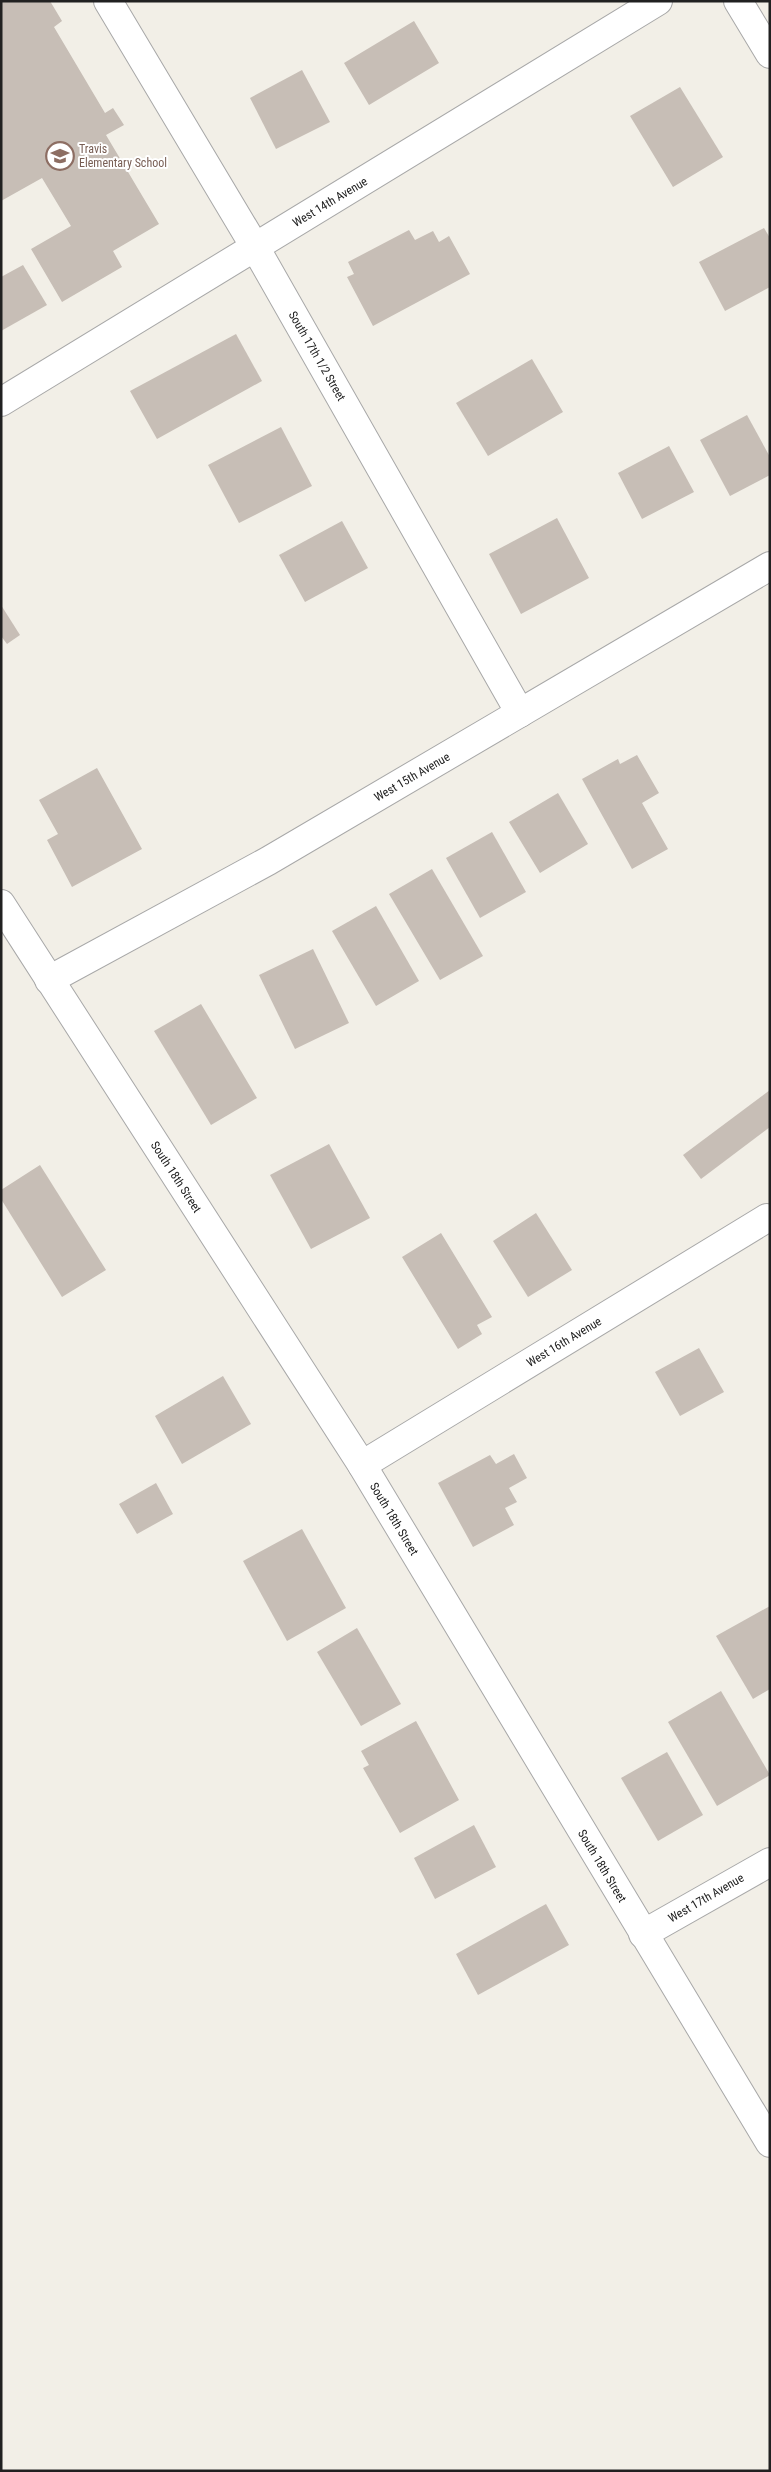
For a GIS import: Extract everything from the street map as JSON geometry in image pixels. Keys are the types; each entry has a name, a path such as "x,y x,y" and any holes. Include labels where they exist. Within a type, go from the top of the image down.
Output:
{"street":[{"name":"South 17th 1/2 Street","path":"108,1 255,247 520,713"},
{"name":"West 14th Avenue","path":"1,402 658,1"},
{"path":"738,1 770,54"},
{"name":"West 15th Avenue","path":"49,980 268,861 770,566"},
{"name":"South 18th Street","path":"1,904 362,1465 770,2143"},
{"name":"West 16th Avenue","path":"362,1465 767,1218"},
{"name":"West 17th Avenue","path":"643,1934 770,1862"}],"building":[{"name":"Travis Elementary School","path":"1,1 50,1 62,21 54,27 105,113 113,108 124,125 106,135 159,224 113,251 122,267 62,302 31,249 71,226 42,178 1,201"},
{"path":"414,21 439,63 369,105 344,63"},
{"path":"302,70 330,122 276,149 250,98"},
{"path":"680,87 723,157 673,187 630,116"},
{"path":"764,228 770,238 770,287 725,311 699,262"},
{"path":"409,230 415,240 433,231 439,242 449,236 470,274 373,326 347,277 354,274 348,262"},
{"path":"23,265 47,305 1,331 1,277"},
{"path":"236,334 262,381 157,439 130,391"},
{"path":"532,359 563,412 488,456 456,403"},
{"path":"747,415 770,457 770,475 730,496 700,440"},
{"path":"281,427 312,486 239,523 208,465"},
{"path":"669,446 694,492 642,519 618,473"},
{"path":"557,518 589,578 521,614 489,554"},
{"path":"342,521 368,568 305,602 279,555"},
{"path":"1,605 20,635 7,644 1,636"},
{"path":"637,755 659,793 642,803 668,849 632,869 582,779 618,759 620,764"},
{"path":"97,768 142,849 72,887 47,840 58,834 39,800"},
{"path":"558,793 588,844 540,873 509,822"},
{"path":"492,832 526,892 480,918 446,858"},
{"path":"432,869 483,956 440,980 389,894"},
{"path":"376,906 419,981 376,1006 332,931"},
{"path":"313,949 349,1023 295,1049 259,975"},
{"path":"201,1004 257,1098 211,1125 154,1031"},
{"path":"770,1090 770,1127 701,1179 683,1155"},
{"path":"329,1144 370,1218 311,1249 270,1175"},
{"path":"40,1165 106,1270 62,1297 1,1199 1,1190"},
{"path":"536,1213 572,1270 528,1297 493,1241"},
{"path":"441,1233 492,1317 477,1325 482,1334 458,1349 402,1257"},
{"path":"699,1348 724,1392 680,1416 655,1372"},
{"path":"223,1376 251,1424 182,1464 155,1416"},
{"path":"514,1454 527,1478 509,1488 517,1502 505,1508 514,1525 473,1547 438,1483 490,1455 496,1464"},
{"path":"156,1483 173,1514 137,1534 119,1504"},
{"path":"302,1529 346,1608 287,1641 243,1561"},
{"path":"770,1606 770,1689 753,1699 716,1636"},
{"path":"357,1628 401,1704 361,1726 317,1652"},
{"path":"721,1691 770,1775 717,1806 668,1722"},
{"path":"416,1721 459,1800 400,1833 363,1768 369,1765 361,1751"},
{"path":"667,1752 703,1815 658,1841 621,1778"},
{"path":"474,1825 496,1867 435,1899 414,1858"},
{"path":"546,1904 569,1945 478,1995 456,1954"}],"place":[{"name":"Travis Elementary School","path":"60,156"}]}
